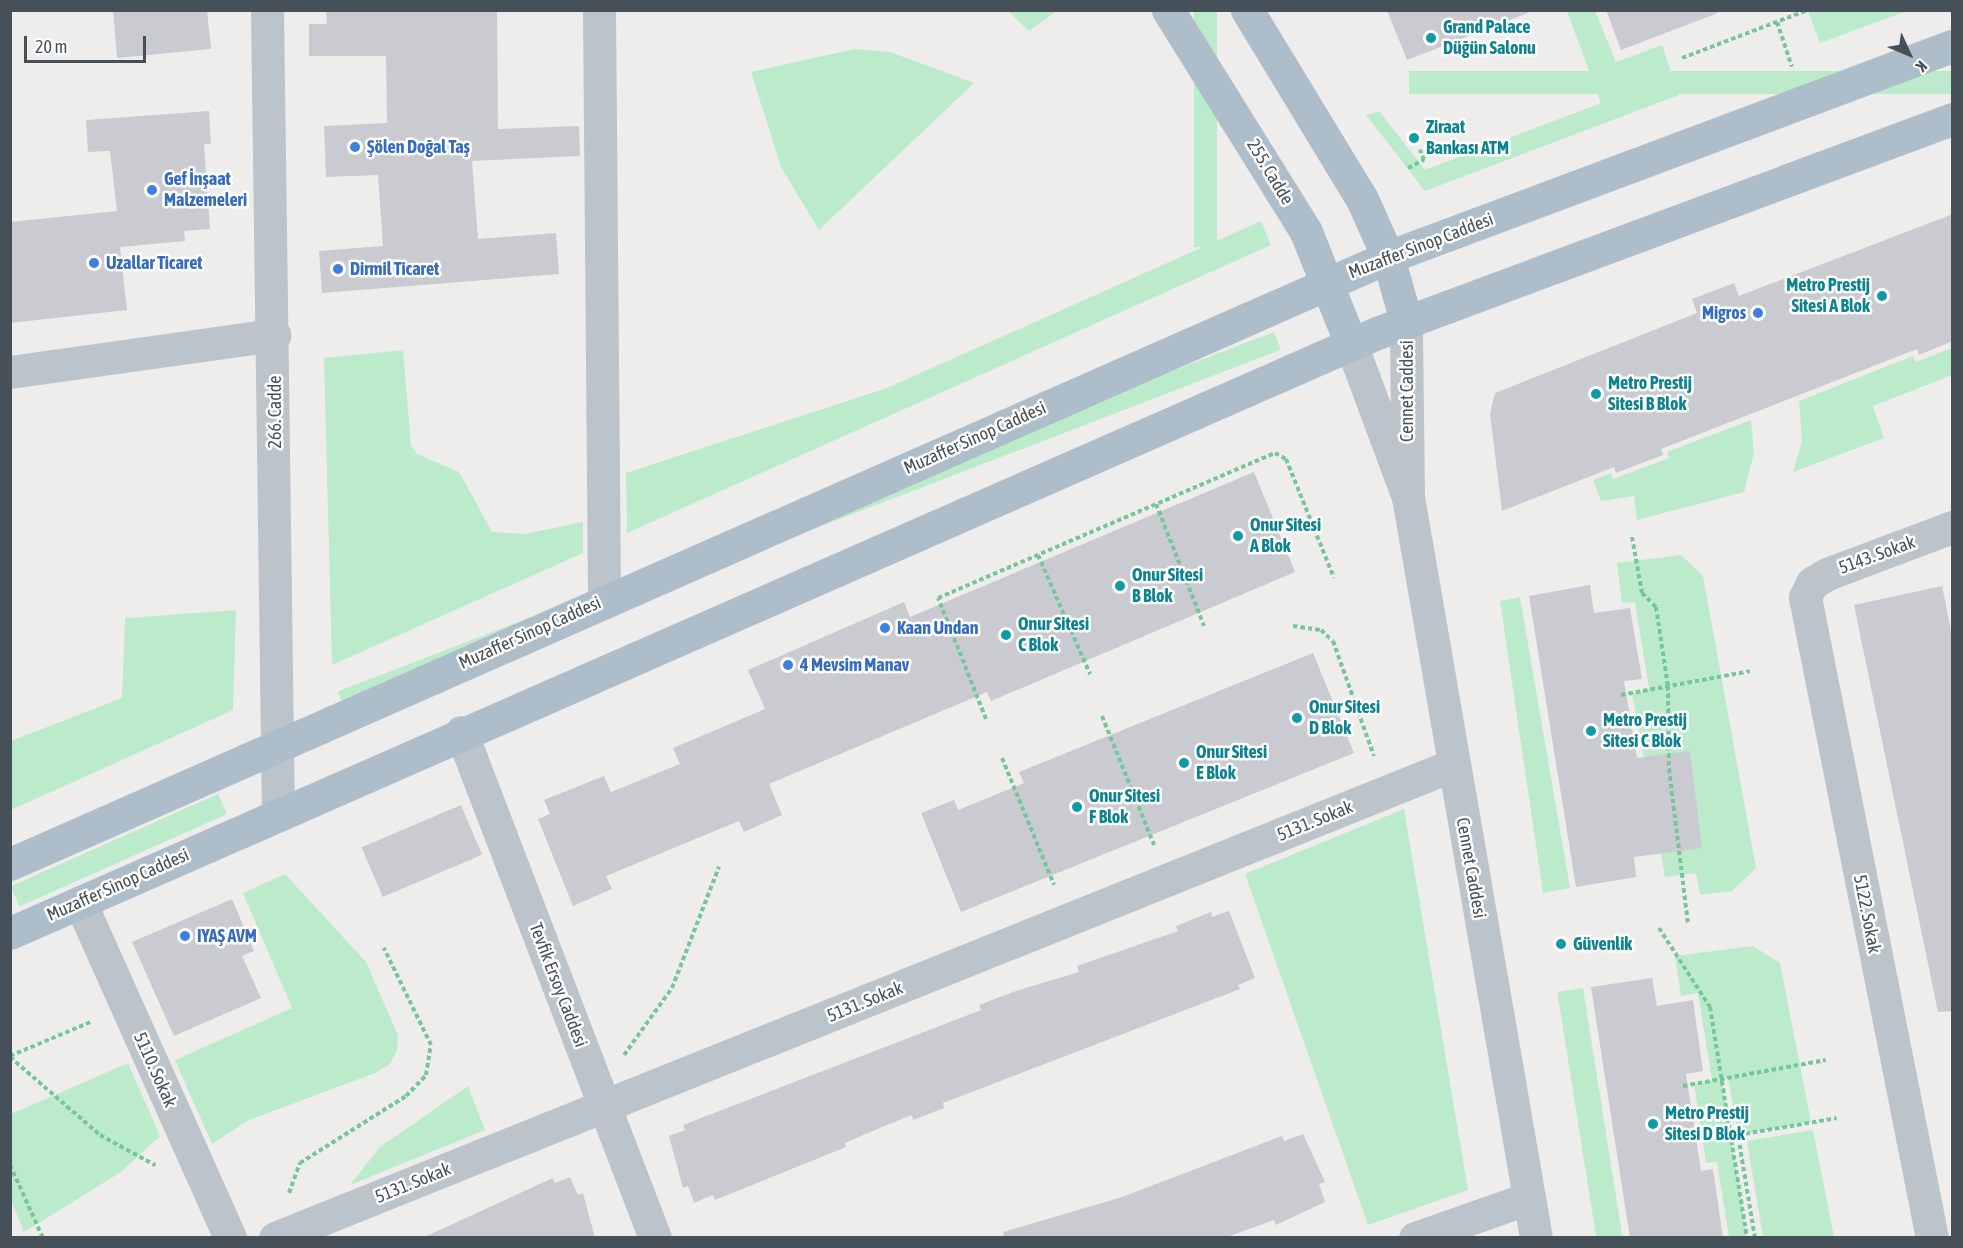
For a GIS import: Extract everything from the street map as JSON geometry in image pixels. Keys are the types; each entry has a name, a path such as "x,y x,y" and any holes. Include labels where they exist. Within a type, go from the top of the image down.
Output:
{"main road":[{"name":"255. Cadde","path":"1168,10 1270,170 1329,283 1352,344"},
{"path":"1247,10 1328,140 1388,257 1406,321"},
{"name":"Muzaffer Sinop Caddesi","path":"10,864 277,744 1388,257 1953,45"},
{"name":"Muzaffer Sinop Caddesi","path":"10,933 461,732 1406,321 1953,119"}],"street":[{"name":"266. Cadde","path":"267,10 274,335 278,814"},
{"path":"598,10 604,600"},
{"name":"Cennet Caddesi","path":"1406,321 1408,497 1536,1238"},
{"path":"10,372 274,335"},
{"name":"Cennet Caddesi","path":"1352,344 1408,497"},
{"name":"5143. Sokak","path":"1807,590 1827,574 1953,528"},
{"name":"5122. Sokak","path":"1807,590 1932,1238"},
{"name":"Tevfik Ersoy Caddesi","path":"461,732 655,1238"},
{"name":"5131. Sokak","path":"278,1236 601,1098 1453,765"},
{"name":"5110. Sokak","path":"80,902 230,1238"},
{"path":"1415,1238 1529,1198"}],"path":[{"path":"1682,58 1808,10"},
{"path":"1777,22 1795,75"},
{"path":"1408,168 1424,160 1420,150"},
{"path":"986,719 938,598 1278,452 1334,578"},
{"path":"1156,504 1204,626"},
{"path":"1632,537 1642,593 1656,607 1668,686 1669,769 1688,923"},
{"path":"1038,555 1090,674"},
{"path":"1293,626 1324,631 1336,645 1374,748 1375,756 1361,762"},
{"path":"1621,695 1750,671"},
{"path":"1102,716 1154,846"},
{"path":"1002,758 1054,886 1065,881"},
{"path":"1143,850 1165,841"},
{"path":"601,1098 672,988 719,867"},
{"path":"1659,928 1708,1001 1747,1238"},
{"path":"278,1236 291,1177 300,1164 406,1096 429,1067 431,1046 384,948"},
{"path":"126,1006 10,1057 115,1145 206,1185"},
{"path":"1683,1086 1826,1060"},
{"path":"1755,1238 1738,1135 1838,1118"},
{"path":"10,1166 43,1238"}],"green space":[{"path":"1808,10 1907,11 1820,43"},
{"path":"1008,11 1057,11 1029,31"},
{"path":"1194,11 1217,11 1217,247 1194,247"},
{"path":"1567,11 1595,11 1616,62 1662,45 1679,95 1425,191 1366,115 1379,111 1425,170 1601,103"},
{"path":"855,49 890,52 974,83 819,230 781,167 751,72"},
{"path":"1409,71 1952,71 1952,94 1409,94"},
{"path":"1261,221 1271,245 627,533 626,473 887,388"},
{"path":"1274,332 1281,350 344,709 338,691"},
{"path":"1952,348 1952,375 1873,406 1884,438 1793,472 1802,441 1799,401 1913,356 1916,362"},
{"path":"403,350 411,445 417,454 459,472 492,532 525,534 583,522 583,553 332,665 324,358"},
{"path":"1751,420 1754,453 1744,492 1637,520 1634,496 1601,501 1593,480 1611,473 1613,479 1669,458 1667,452"},
{"path":"1681,555 1703,576 1756,868 1732,891 1700,895 1696,873 1665,877 1632,693 1649,689 1635,602 1622,603 1617,563"},
{"path":"1520,597 1570,888 1543,893 1500,601"},
{"path":"236,610 233,710 11,810 11,741 122,698 125,618"},
{"path":"218,794 227,814 20,906 11,886"},
{"path":"1404,809 1468,1190 1368,1225 1245,874"},
{"path":"285,874 366,962 398,1035 397,1051 389,1065 375,1073 249,1120 212,1144 175,1060 292,1008 243,893"},
{"path":"1753,946 1780,963 1811,1122 1738,1135 1728,1078 1722,1079 1747,1237 1729,1237 1717,1162 1706,1163 1694,1084 1712,1080 1698,993 1681,996 1675,956"},
{"path":"1583,988 1622,1237 1596,1238 1557,992"},
{"path":"128,1063 160,1136 121,1172 24,1232 11,1200 11,1114"},
{"path":"468,1086 485,1130 350,1185 380,1147"},
{"path":"1813,1130 1834,1237 1763,1237 1747,1141"}],"building":[{"path":"113,10 207,10 211,49 117,58"},
{"path":"326,10 497,10 498,129 579,126 580,156 472,161 478,239 556,233 559,274 322,293 319,251 383,246 378,175 326,177 324,126 387,123 386,56 309,56 309,24 327,24"},
{"name":"Grand Palace Düğün Salonu","path":"1387,10 1527,10 1528,13 1407,60"},
{"path":"1606,10 1717,10 1718,13 1621,50"},
{"path":"209,111 211,144 204,144 210,229 184,231 185,241 120,247 127,310 10,323 10,222 117,211 110,151 88,152 86,120"},
{"path":"1953,214 1953,341 1919,355 1917,349 1661,449 1663,455 1616,473 1614,467 1502,511 1490,414 1495,393 1697,313 1692,299 1734,283 1739,296"},
{"path":"1254,472 1295,572 991,701 987,692 769,784 782,815 744,832 739,821 606,876 612,889 573,906 538,819 550,814 544,800 604,776 611,792 680,764 673,748 765,709 748,670 904,602 910,617"},
{"name":"Metro Prestij Sitesi C Blok","path":"1590,585 1594,613 1630,608 1642,679 1624,681 1637,758 1690,751 1702,848 1634,857 1636,877 1576,887 1529,596"},
{"path":"1942,586 1953,640 1953,1011 1938,1012 1854,605"},
{"path":"1313,653 1354,753 961,912 921,813 954,800 958,810 1024,783 1019,772"},
{"path":"461,805 482,855 383,897 362,847"},
{"path":"232,899 254,951 242,956 261,998 174,1036 132,942"},
{"path":"1229,911 1255,978 1238,985 1240,989 943,1103 944,1108 913,1120 912,1115 882,1127 845,1143 846,1147 715,1200 713,1195 694,1203 688,1186 683,1188 669,1136 685,1130 683,1125 981,1010 979,1005 1079,972 1077,966 1178,931 1176,926 1211,912 1212,917"},
{"name":"Metro Prestij Sitesi D Blok","path":"1652,978 1657,1006 1693,1000 1703,1071 1686,1074 1701,1171 1713,1169 1723,1238 1630,1238 1591,987"},
{"path":"1303,1134 1325,1182 1319,1184 1325,1202 1276,1225 1274,1220 1224,1238 1004,1238 1003,1232 1122,1197 1282,1136 1284,1141"},
{"path":"570,1177 578,1195 583,1193 595,1238 422,1238 553,1178 555,1183"}],"place":[{"name":"Grand Palace Düğün Salonu","path":"1431,38"},
{"name":"Ziraat Bankası ATM","path":"1414,138"},
{"name":"Şölen Doğal Taş","path":"355,147"},
{"name":"Gef İnşaat Malzemeleri","path":"152,190"},
{"name":"Uzallar Ticaret","path":"94,263"},
{"name":"Dirmil Ticaret","path":"338,269"},
{"name":"Metro Prestij Sitesi A Blok","path":"1882,296"},
{"name":"Migros","path":"1758,313"},
{"name":"Metro Prestij Sitesi B Blok","path":"1596,394"},
{"name":"Onur Sitesi A Blok","path":"1238,536"},
{"name":"Onur Sitesi B Blok","path":"1120,586"},
{"name":"Kaan Undan","path":"885,628"},
{"name":"Onur Sitesi C Blok","path":"1006,635"},
{"name":"4 Mevsim Manav","path":"788,665"},
{"name":"Onur Sitesi D Blok","path":"1297,718"},
{"name":"Metro Prestij Sitesi C Blok","path":"1591,731"},
{"name":"Onur Sitesi E Blok","path":"1184,763"},
{"name":"Onur Sitesi F Blok","path":"1077,807"},
{"name":"IYAŞ AVM","path":"185,936"},
{"name":"Güvenlik","path":"1561,944"},
{"name":"Metro Prestij Sitesi D Blok","path":"1653,1124"}]}
